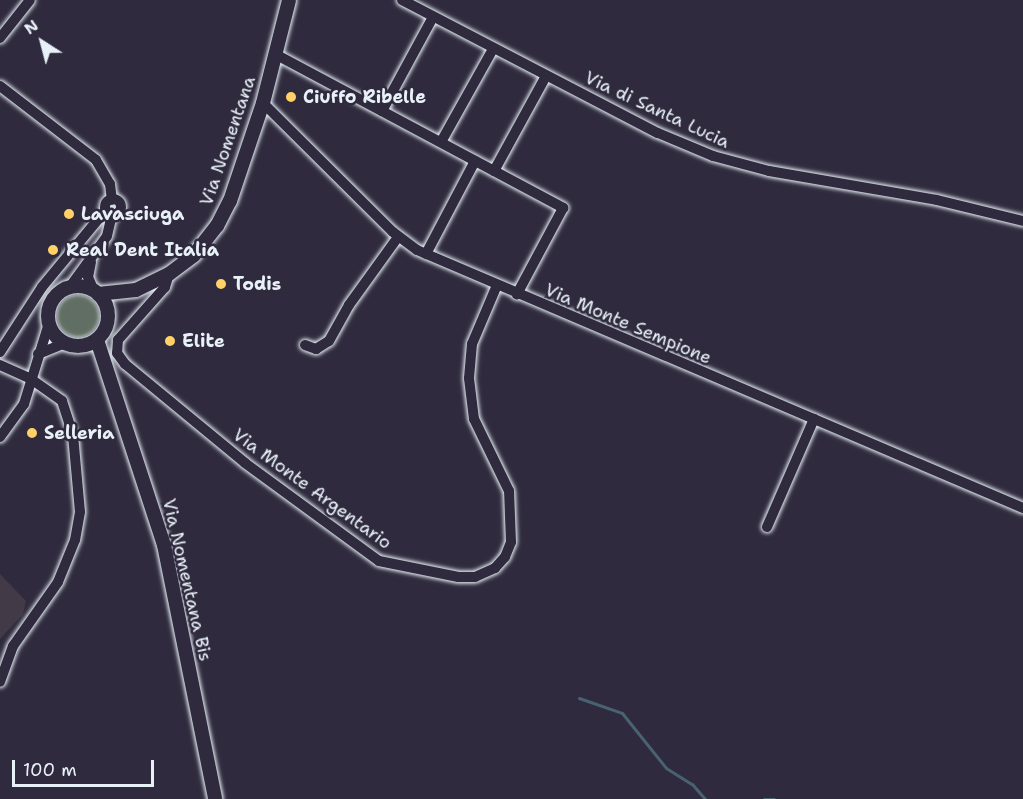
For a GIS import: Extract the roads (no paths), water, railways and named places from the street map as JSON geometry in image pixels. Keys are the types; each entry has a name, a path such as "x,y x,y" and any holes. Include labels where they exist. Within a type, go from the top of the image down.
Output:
{"main road":[{"name":"Via Nomentana","path":"108,319 114,308 136,290 169,274 194,255 220,220 263,103 289,0"},
{"path":"69,288 96,292 108,319 97,340 81,346 65,343 49,323 52,302 69,288"},
{"name":"Via Nomentana","path":"96,292 136,290"},
{"name":"Via Nomentana Bis","path":"97,340 164,544 214,799"}],"street":[{"path":"0,38 30,0"},
{"name":"Via di Santa Lucia","path":"402,0 493,49 664,135 722,159 1023,220"},
{"path":"382,111 434,17"},
{"path":"441,142 493,49"},
{"path":"275,54 563,208 518,294"},
{"path":"494,171 546,76"},
{"path":"0,86 96,160 110,184 109,232 91,262 69,288"},
{"name":"Via Monte Sempione","path":"263,103 398,237 426,254 1023,508"},
{"path":"426,254 475,161"},
{"path":"0,352 45,283 110,208"},
{"path":"305,345 316,349 329,341 349,304 398,237"},
{"path":"91,262 88,277 96,292"},
{"name":"Via Monte Argentario","path":"169,274 165,287 118,340 116,351 125,364 245,463 379,561 462,578 495,568 511,542 509,491 474,420 469,378 472,344 497,285"},
{"path":"0,437 23,408 49,323"},
{"path":"38,354 65,343"},
{"path":"0,365 31,379 58,396 65,408 73,435 79,523 58,582 13,646 0,682"},
{"path":"767,527 814,419"}],"waterway":[{"path":"579,698 622,713 666,768 692,784 705,799"},
{"path":"764,799 774,799"}],"place":[{"name":"Ciuffo Ribelle","path":"291,97"},
{"name":"Lavasciuga","path":"69,214"},
{"name":"Real Dent Italia","path":"53,250"},
{"name":"Todis","path":"221,284"},
{"name":"Elite","path":"170,341"},
{"name":"Selleria","path":"32,433"}]}
